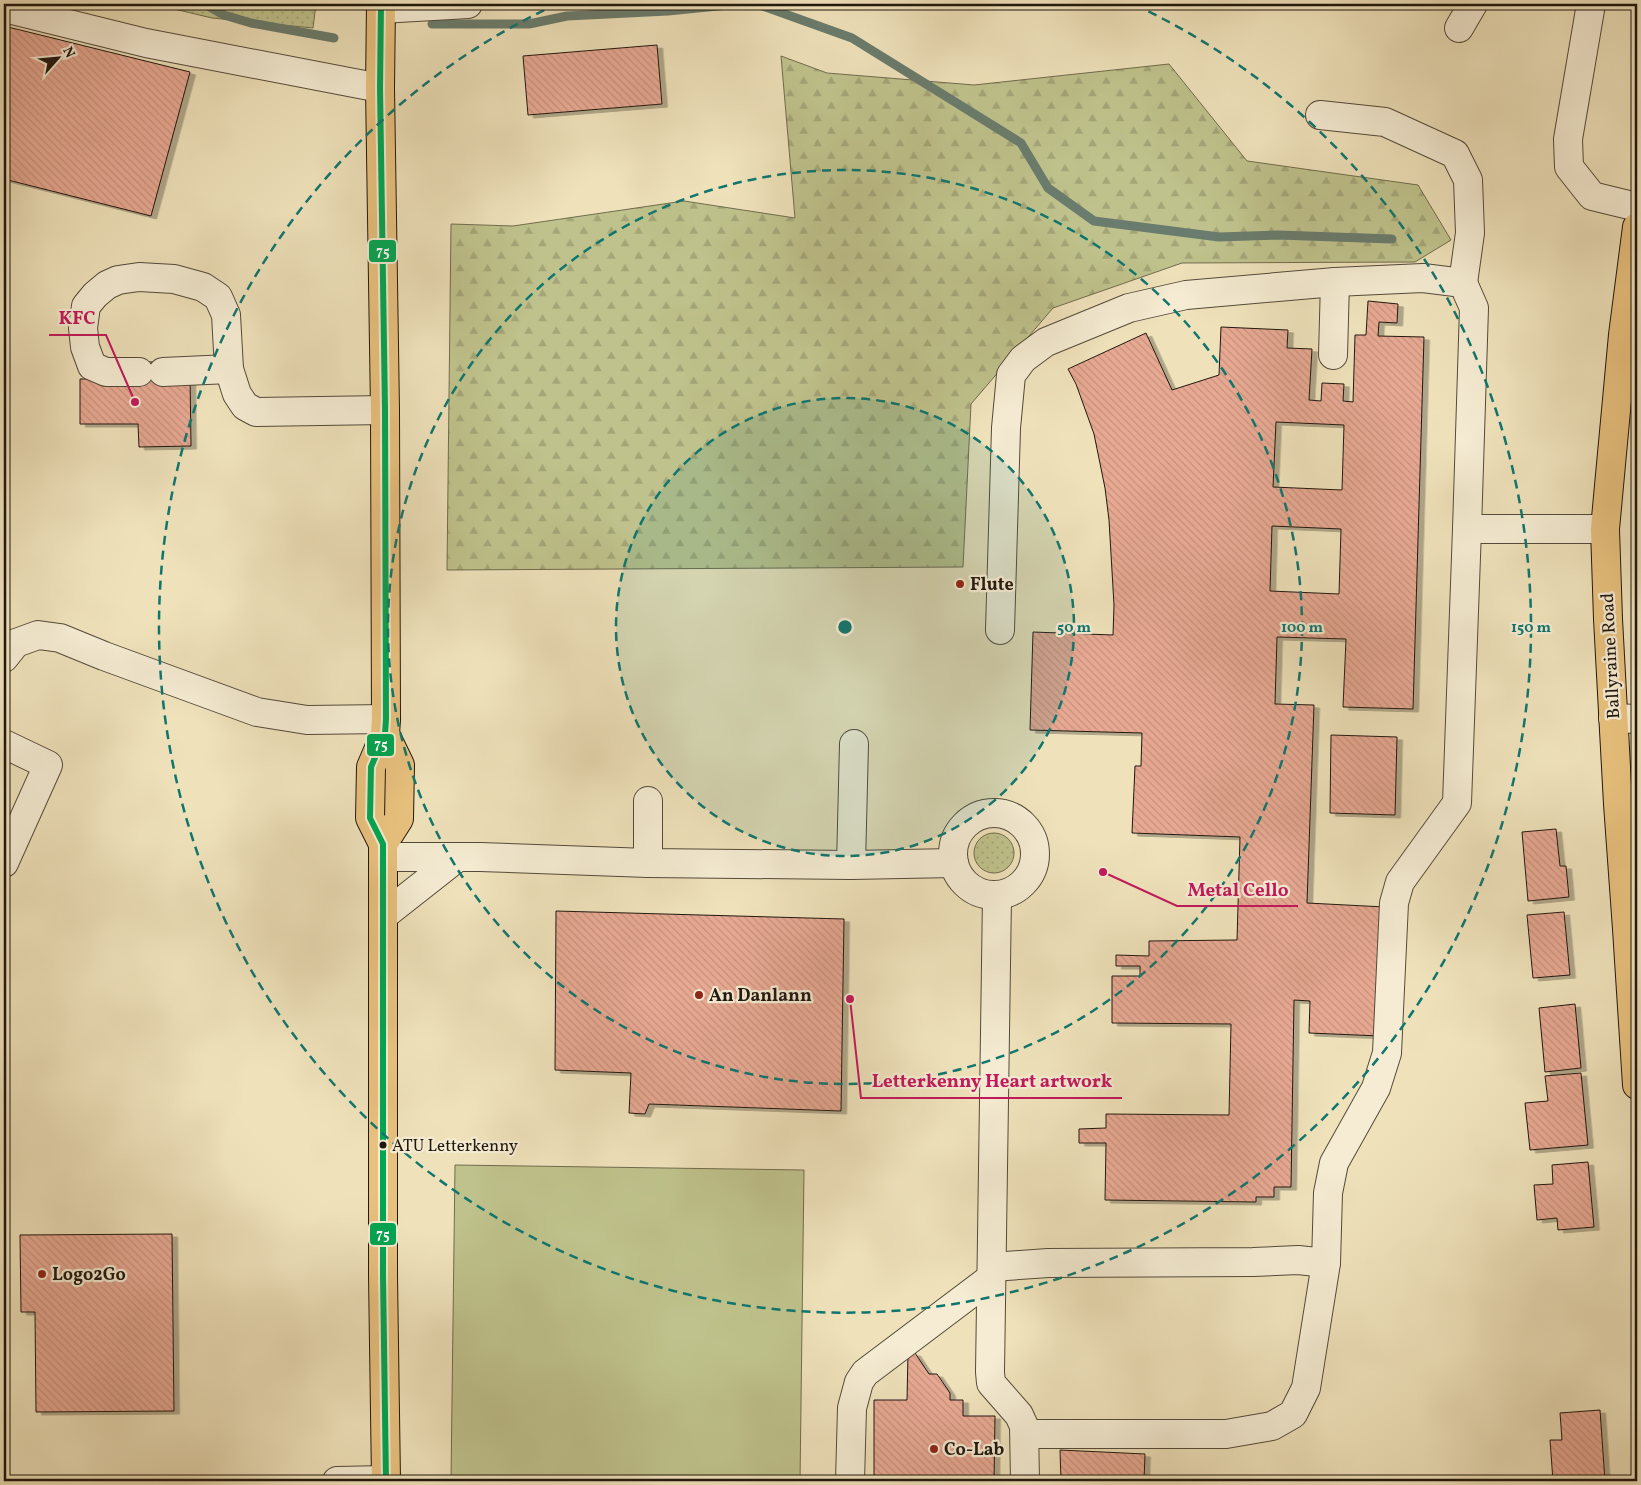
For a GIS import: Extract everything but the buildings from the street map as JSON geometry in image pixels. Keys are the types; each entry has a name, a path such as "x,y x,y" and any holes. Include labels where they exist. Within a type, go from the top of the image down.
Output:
{"main road":[{"path":"380,6 385,410 386,727 400,765 399,819 383,851 383,1276 386,1481"},
{"name":"Ballyraine Road","path":"1637,228 1623,335 1606,529 1608,619 1625,719 1618,804 1628,929 1637,1085"}],"street":[{"path":"380,6 468,4"},
{"path":"1459,28 1473,4"},
{"path":"1591,4 1568,139 1569,167 1592,196 1637,207"},
{"path":"4,8 146,43 380,88"},
{"path":"1025,1434 1226,1434 1264,1428 1293,1414 1306,1388 1326,1263 1328,1193 1334,1163 1376,1088 1387,1053 1394,903 1400,882 1457,803 1474,308 1463,283 1470,233 1468,180 1455,154 1385,122 1320,115"},
{"path":"229,370 106,372 92,366 85,347 83,328 86,306 107,285 118,280 139,277 174,279 203,287 218,297 226,315 229,370 237,394 245,406 256,412 385,410"},
{"path":"1000,630 1006,420 1011,375 1023,359 1046,342 1129,308 1186,295 1335,282 1423,278 1463,283"},
{"path":"1333,355 1335,282"},
{"path":"1467,529 1606,529"},
{"path":"4,658 16,643 38,635 60,638 257,712 307,720 386,727"},
{"path":"4,744 48,765 4,863"},
{"path":"851,865 854,744"},
{"path":"648,800 648,863"},
{"path":"999,813 1012,816 1028,830 1034,842 1036,852 1033,870 1027,880 1009,893 997,896 971,889 963,882 954,864 953,850 958,833 973,818 984,814 999,813"},
{"path":"383,851 458,857 648,863 954,864"},
{"path":"383,916 458,857"},
{"path":"997,896 990,1372 991,1383 1019,1415 1024,1426 1025,1481"},
{"path":"850,1481 852,1408 858,1382 991,1272 1048,1262 1298,1260 1326,1263"},
{"path":"337,1481 386,1481"}],"green space":[{"path":"153,4 316,4 313,28 212,18"},
{"path":"781,56 827,73 974,85 1169,64 1247,161 1418,185 1451,240 1415,262 1182,263 1053,308 971,404 963,567 447,570 451,224 513,226 684,201 795,218"},
{"path":"994,833 1008,839 1014,853 1008,867 994,873 980,867 974,853 980,839"},
{"path":"455,1165 804,1170 800,1481 451,1481"}],"waterway":[{"path":"205,4 224,15 251,23 334,38"},
{"path":"432,24 529,24 567,16 668,11 738,4"},
{"path":"757,4 852,38 1021,143 1048,188 1094,221 1219,237 1278,235 1392,239"}],"transit line":[{"name":"75","path":"381,4 380,88 385,410 386,719 385,734 371,767 370,818 383,844 383,1276 386,1481"}],"place":[{"name":"KFC","path":"135,402"},
{"name":"Flute","path":"960,584"},
{"name":"Metal Cello","path":"1103,872"},
{"name":"An Danlann","path":"699,995"},
{"name":"Letterkenny Heart artwork","path":"850,999"},
{"name":"ATU Letterkenny","path":"383,1145"},
{"name":"Logo2Go","path":"42,1274"},
{"name":"Co-Lab","path":"934,1449"}]}
